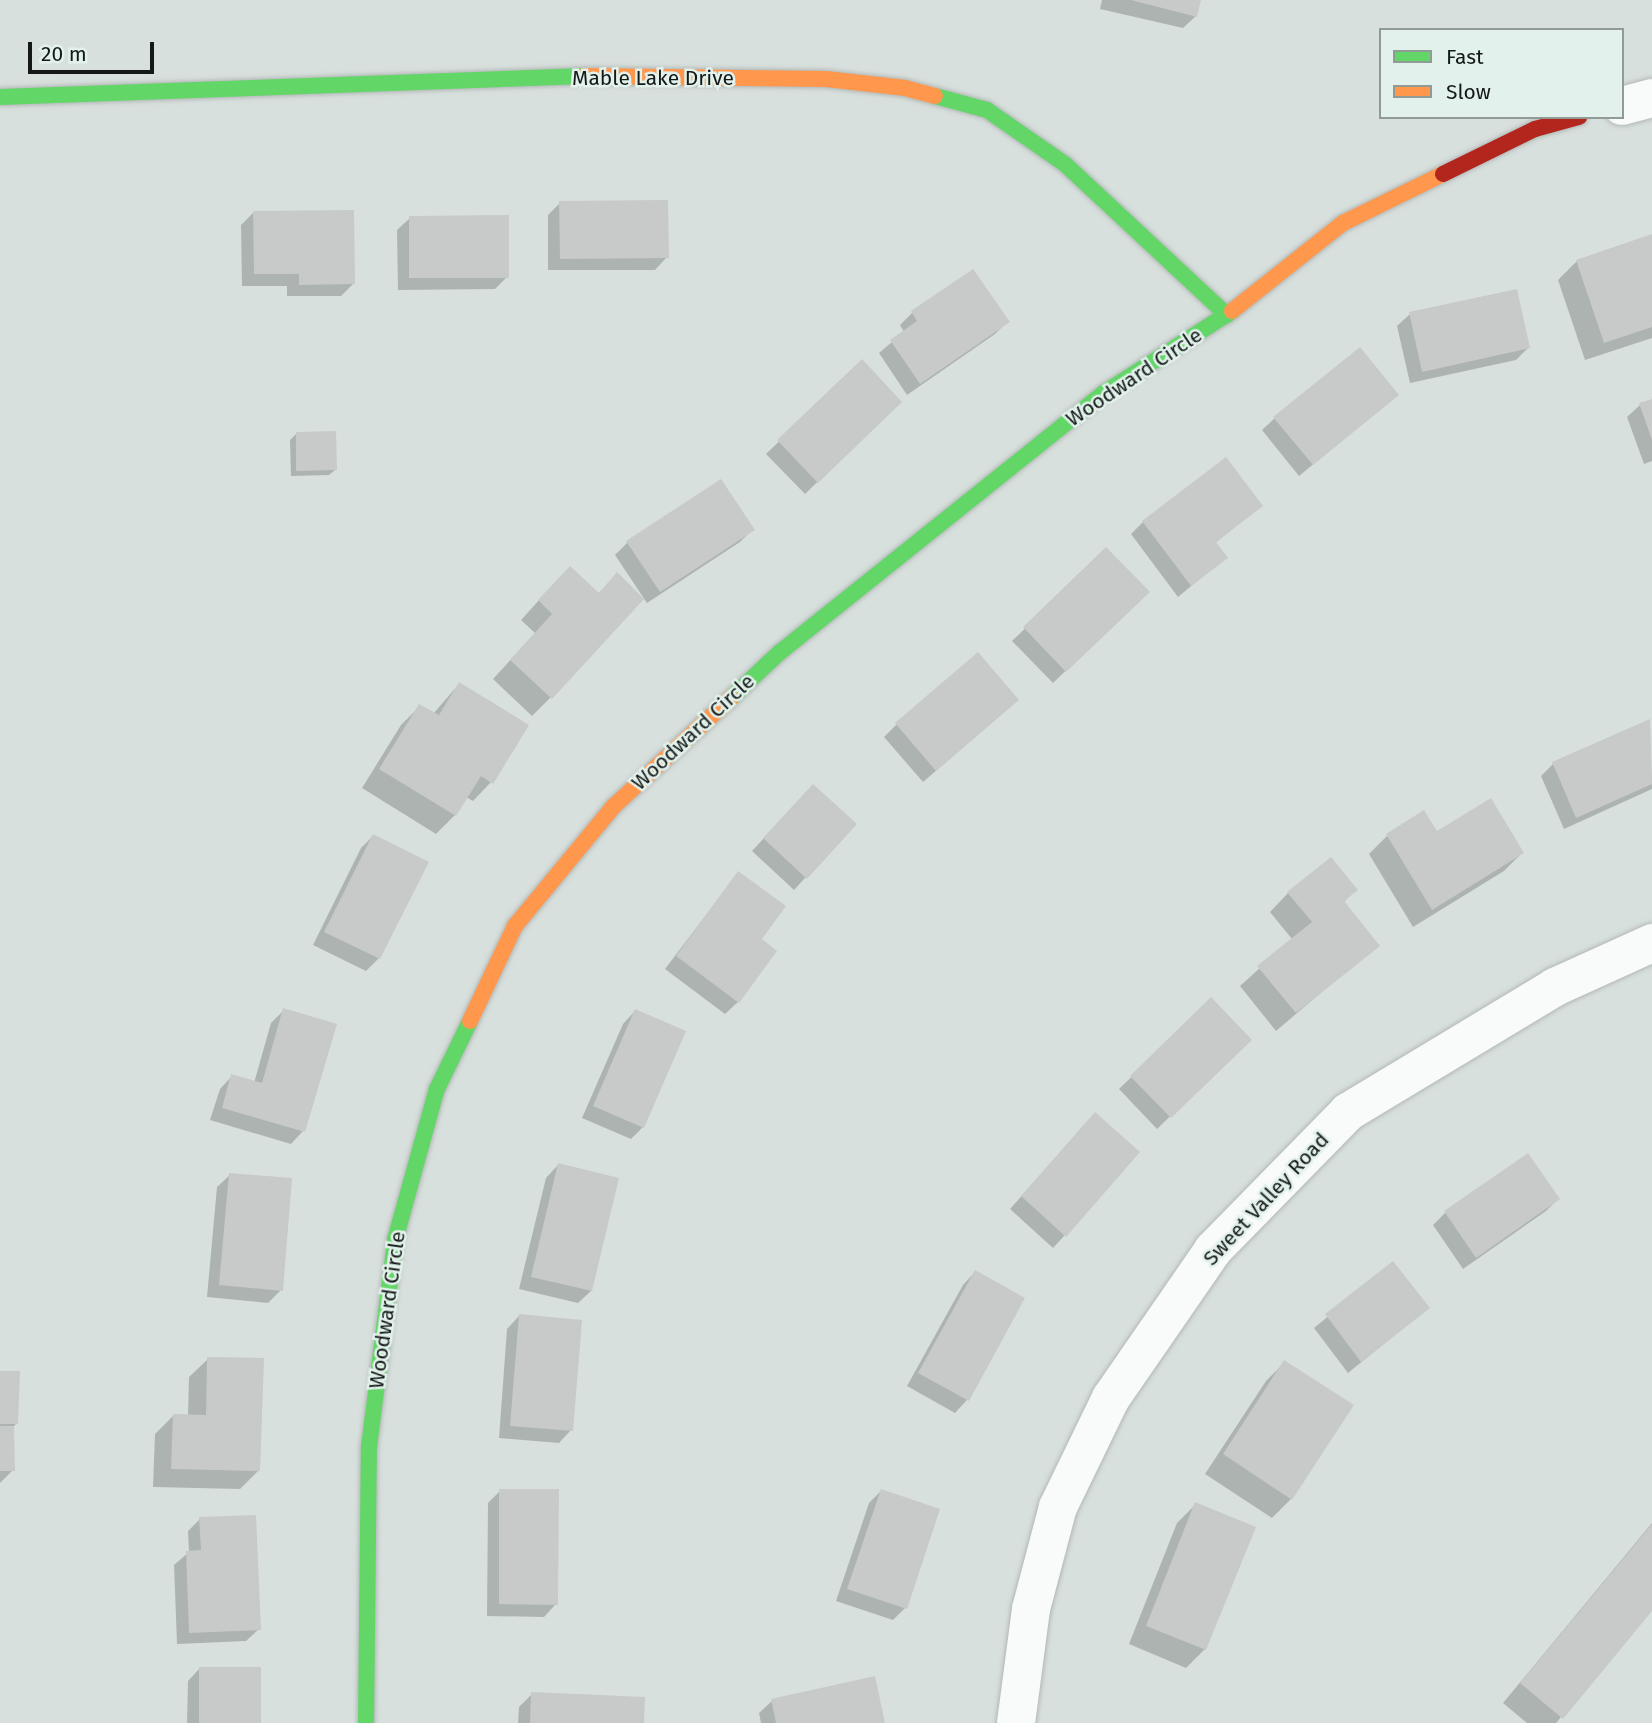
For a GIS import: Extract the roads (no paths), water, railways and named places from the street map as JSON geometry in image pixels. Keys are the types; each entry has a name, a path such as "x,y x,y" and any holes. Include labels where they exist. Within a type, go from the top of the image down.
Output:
{"street":[{"name":"Mable Lake Drive","path":"0,97 627,75 826,79 905,88 987,110 1066,165 1227,314"},
{"path":"1624,105 1652,98"},
{"name":"Woodward Circle","path":"366,1723 369,1447 395,1240 437,1089 515,926 614,806 779,653 1104,393 1227,314 1343,223 1535,129 1572,119"},
{"name":"Sweet Valley Road","path":"1016,1723 1031,1608 1058,1507 1111,1398 1213,1250 1348,1112 1555,987 1652,943"}]}
